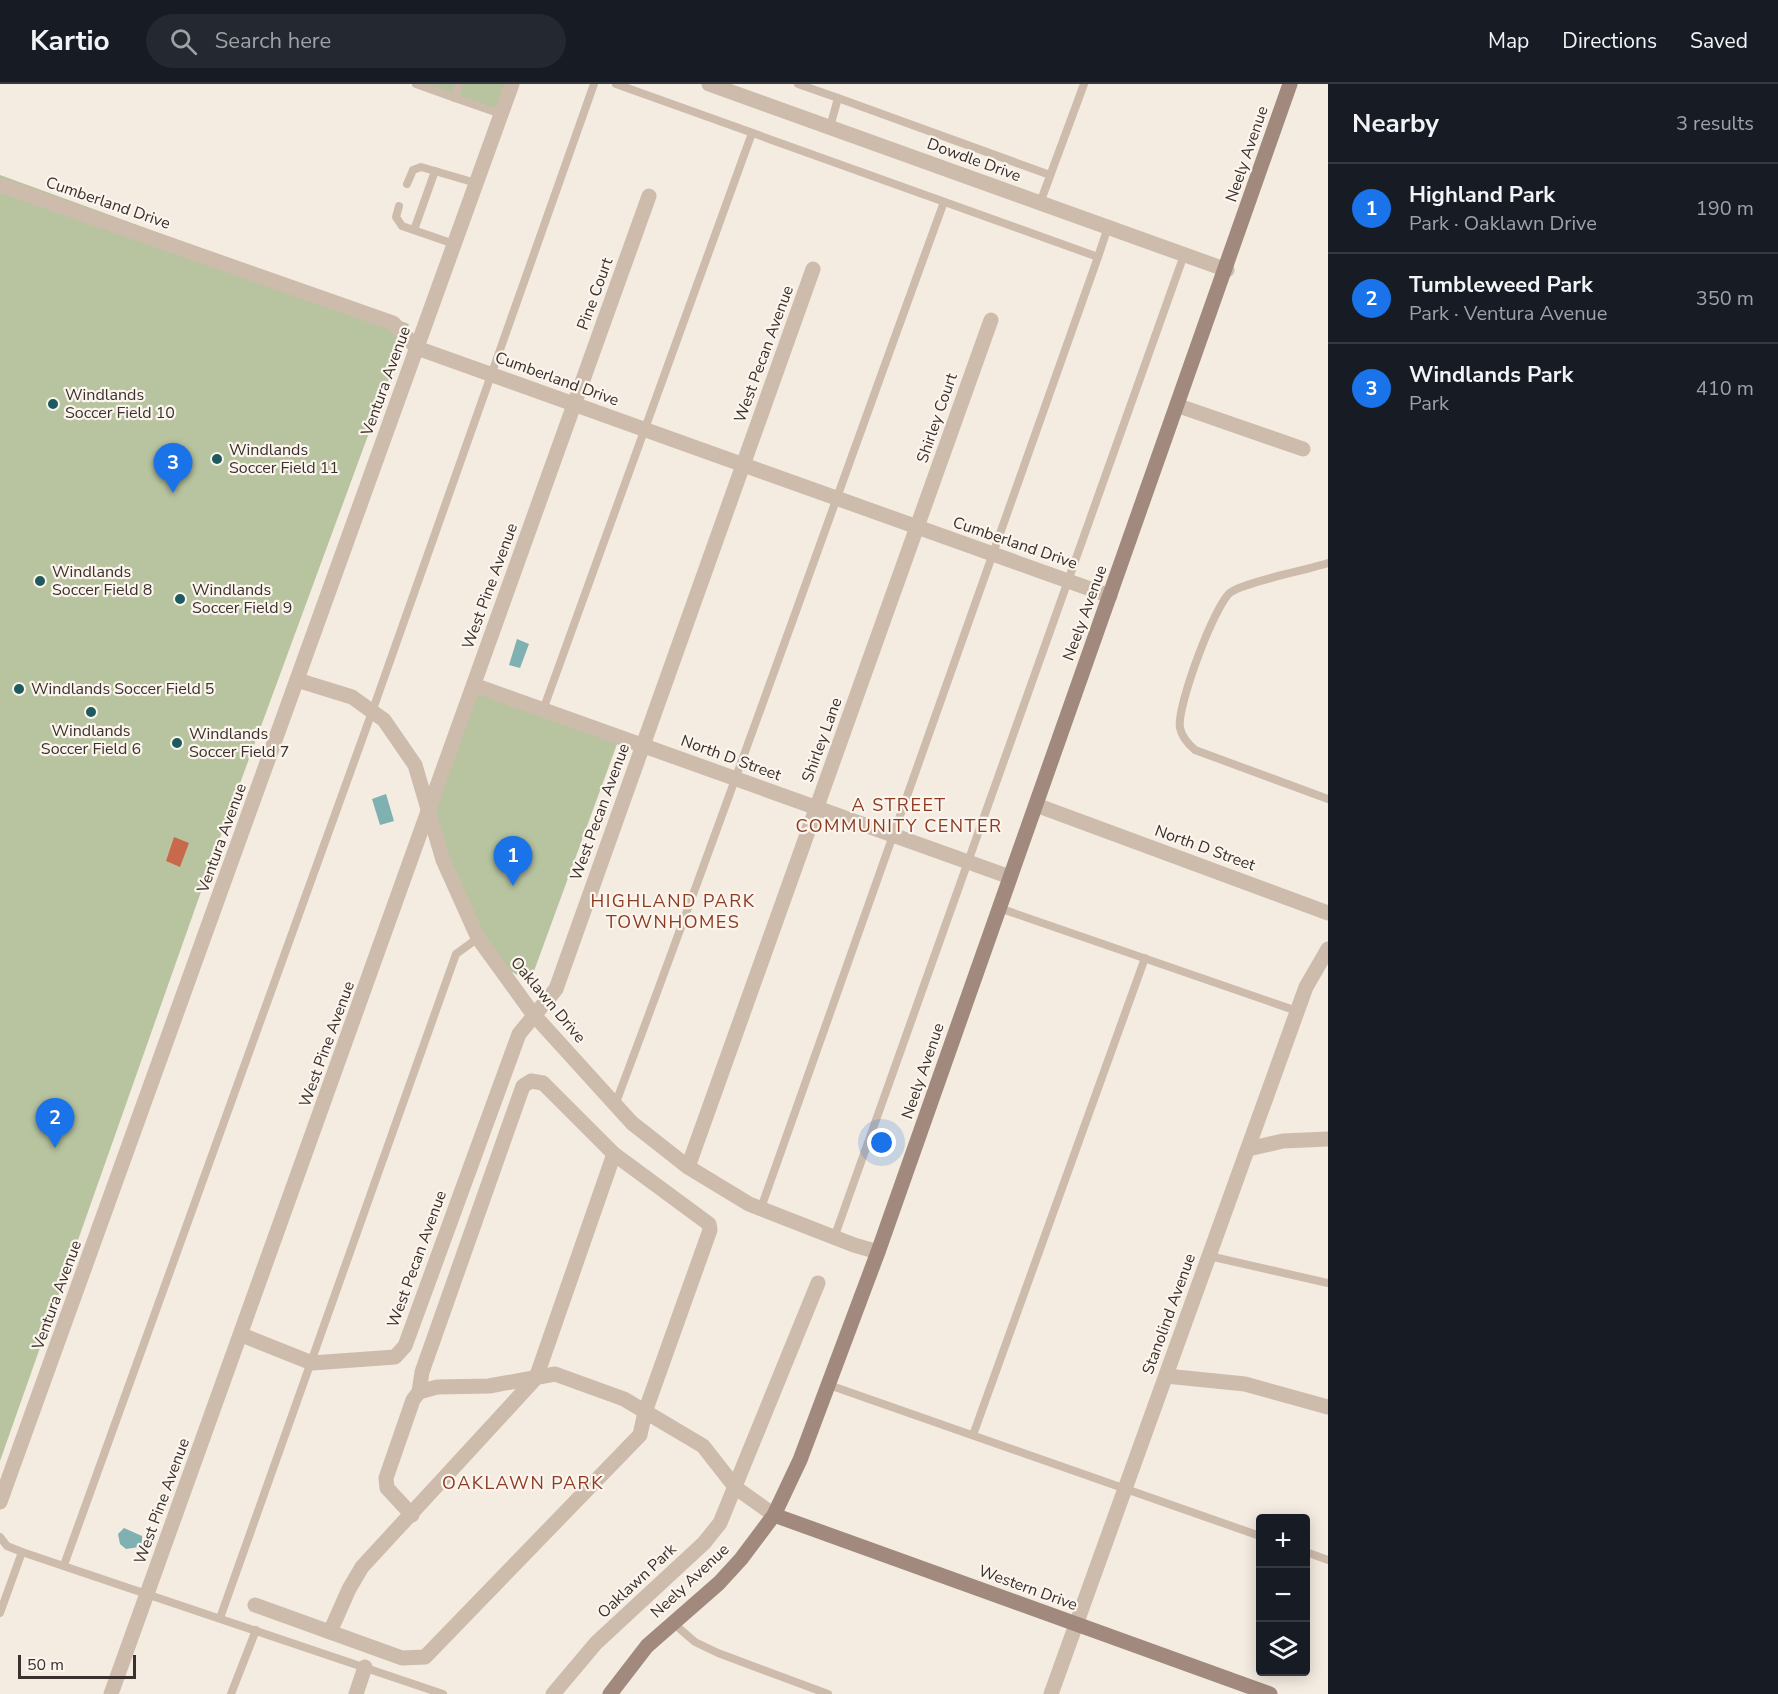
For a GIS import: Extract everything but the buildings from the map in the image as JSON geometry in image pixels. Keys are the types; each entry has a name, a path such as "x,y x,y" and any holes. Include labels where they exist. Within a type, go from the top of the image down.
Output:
{"street":[{"name":"Ventura Avenue","path":"0,1502 512,84"},
{"name":"Dowdle Drive","path":"709,84 1227,270"},
{"name":"Neely Avenue","path":"610,1694 647,1646 719,1583 774,1515 829,1385 1179,406 1290,84"},
{"name":"Cumberland Drive","path":"0,184 393,323 417,348 1110,596"},
{"name":"Pine Court","path":"574,404 649,196"},
{"name":"West Pecan Avenue","path":"312,1363 398,1355 405,1347 519,1034 533,1014 556,989 813,269"},
{"name":"Shirley Court","path":"918,528 991,320"},
{"name":"West Pine Avenue","path":"111,1694 242,1335 574,404"},
{"path":"1179,406 1303,449"},
{"name":"Shirley Lane","path":"688,1167 918,528"},
{"name":"Oaklawn Drive","path":"297,680 352,698 384,720 415,765 443,860 478,938 533,1014 632,1123 688,1167 761,1208 834,1238 878,1252"},
{"name":"North D Street","path":"474,685 1010,877"},
{"name":"North D Street","path":"1036,805 1328,913"},
{"name":"Stanolind Avenue","path":"1051,1694 1297,1011 1306,987 1328,949"},
{"path":"255,1605 402,1658 425,1657 640,1435 645,1412 710,1230 710,1224 614,1154 543,1083 531,1081 523,1086 422,1372 419,1392 413,1400 386,1478 387,1488 412,1515"},
{"path":"1248,1149 1283,1141 1328,1139"},
{"path":"330,1632 342,1603 362,1567 536,1378 614,1154"},
{"name":"Oaklawn Park","path":"553,1694 596,1643 704,1543 720,1523 818,1283"},
{"path":"242,1335 312,1363"},
{"path":"419,1392 437,1388 489,1386 555,1374 624,1399 703,1446 736,1488 774,1515"},
{"path":"1166,1376 1245,1384 1328,1407"},
{"name":"Western Drive","path":"774,1515 1270,1694"},
{"path":"356,1694 365,1667"}],"lane":[{"path":"416,84 501,114"},
{"path":"455,98 459,84"},
{"path":"64,1565 372,712 594,84"},
{"path":"616,84 1098,257"},
{"path":"798,84 1050,175"},
{"path":"1040,203 1084,84"},
{"path":"830,127 838,98"},
{"path":"543,710 752,133"},
{"path":"407,184 413,170 418,167 476,183"},
{"path":"414,230 435,171"},
{"path":"615,1105 737,779 835,498 944,202"},
{"path":"399,206 396,220 402,226 454,244"},
{"path":"761,1208 1108,227"},
{"path":"834,1238 1184,255"},
{"path":"1328,562 1231,592 1217,612 1190,680 1179,719 1184,738 1196,750 1328,799"},
{"path":"999,908 1297,1011"},
{"path":"220,1618 456,954 478,938"},
{"path":"973,1435 1145,958"},
{"path":"1209,1256 1328,1283"},
{"path":"829,1385 1256,1535"},
{"path":"0,1537 7,1546 22,1552 443,1694"},
{"path":"0,1613 22,1552"},
{"path":"1310,1554 1328,1560"},
{"path":"673,1623 695,1642 718,1653 828,1694"},
{"path":"231,1694 256,1630"}],"green space":[{"path":"413,84 505,84 494,114"},
{"path":"0,175 409,324 221,835 0,1461"},
{"path":"475,685 620,736 530,982 494,962 429,811"}],"water":[{"path":"517,639 529,644 520,668 509,665"},
{"path":"386,794 394,821 380,825 372,799"},
{"path":"124,1528 142,1536 142,1543 139,1547 126,1549 120,1544 118,1534"}],"place":[{"name":"Windlands Soccer Field 10","path":"53,404"},
{"name":"Windlands Soccer Field 11","path":"217,459"},
{"name":"Windlands Park","path":"173,493"},
{"name":"Windlands Soccer Field 8","path":"40,581"},
{"name":"Windlands Soccer Field 9","path":"180,599"},
{"name":"Windlands Soccer Field 5","path":"19,689"},
{"name":"Windlands Soccer Field 6","path":"91,712"},
{"name":"Windlands Soccer Field 7","path":"177,743"},
{"name":"Highland Park","path":"513,886"},
{"name":"Tumbleweed Park","path":"55,1148"}],"district":[{"name":"A STREET COMMUNITY CENTER","path":"899,815"},
{"name":"HIGHLAND PARK TOWNHOMES","path":"673,911"},
{"name":"OAKLAWN PARK","path":"523,1483"}]}
